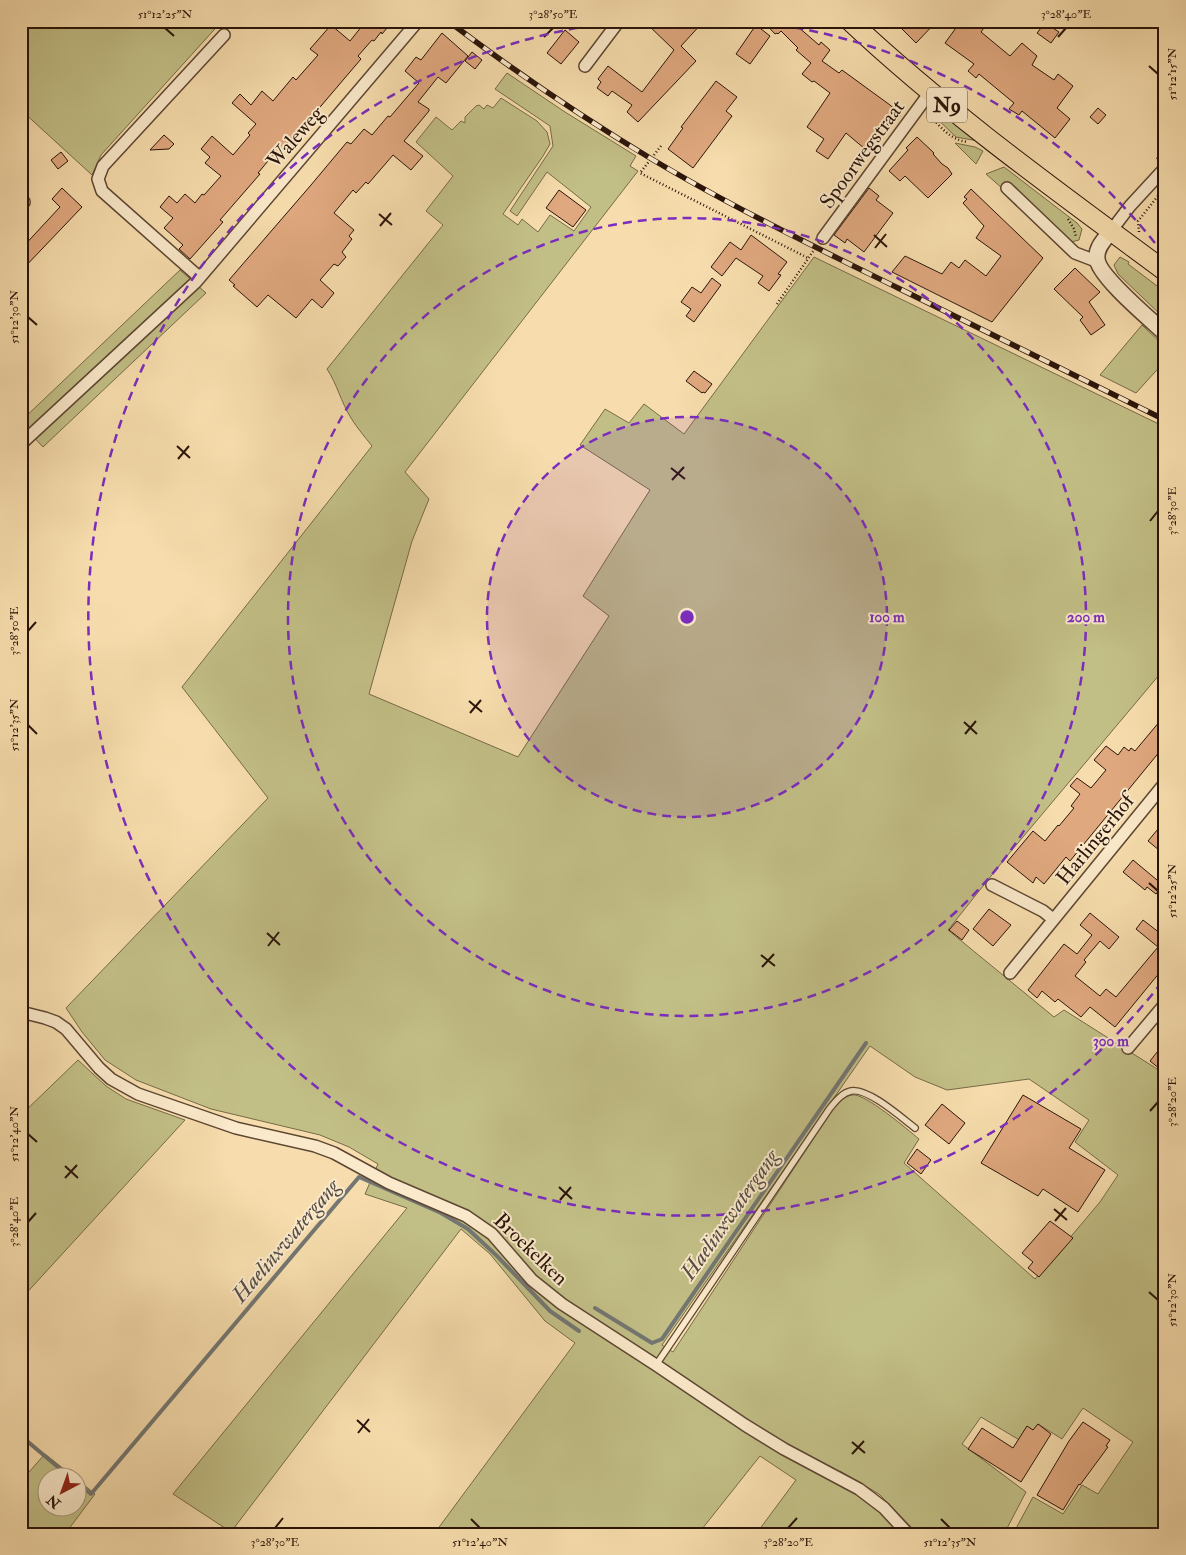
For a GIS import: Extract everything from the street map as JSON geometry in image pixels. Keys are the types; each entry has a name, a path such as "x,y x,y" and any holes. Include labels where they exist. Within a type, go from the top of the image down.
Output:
{"main road":[{"name":"N9","path":"850,21 875,45 1020,163 1165,271"}],"street":[{"name":"Waleweg","path":"21,444 199,277 418,21"},
{"path":"585,66 620,21"},
{"path":"199,277 102,191 98,180 102,166 224,35"},
{"name":"Spoorwegstraat","path":"823,238 931,91"},
{"path":"1165,168 1110,231 1097,251 1096,261 1111,282 1165,333"},
{"path":"1006,188 1075,253 1096,261"},
{"name":"Harlingerhof","path":"1010,974 1165,783"},
{"path":"992,885 1042,911 1053,919"},
{"path":"1128,1048 1165,1004"},
{"name":"Broekelken","path":"21,1012 56,1022 66,1029 99,1068 111,1079 138,1094 236,1128 315,1146 342,1156 389,1183 466,1216 492,1234 532,1280 547,1294 745,1426 858,1489 884,1508 908,1534"}],"lane":[{"path":"656,1365 839,1096 852,1090 868,1094 915,1128"}],"path":[{"path":"661,146 640,173 808,258"},
{"path":"1140,237 1138,221 1165,188"},
{"path":"777,304 823,238"}],"shaded area":[{"path":"21,21 222,21 101,155 92,175 21,110"},
{"path":"507,73 636,156 630,166 638,171 405,472 429,499 412,541 369,694 518,757 609,616 583,596 650,490 580,445 605,409 629,423 644,404 684,434 814,257 1165,427 1165,668 1007,856 948,930 1054,1017 1064,1010 1165,1074 1165,1534 1013,1534 1033,1497 1063,1514 1082,1485 1098,1494 1133,1442 1083,1408 1062,1439 1038,1424 1026,1444 981,1417 962,1444 1026,1492 1004,1534 918,1534 879,1494 840,1471 834,1478 874,1505 902,1534 756,1534 796,1480 760,1456 698,1534 434,1534 575,1343 545,1321 490,1254 461,1229 231,1532 173,1494 407,1208 365,1194 378,1164 349,1147 320,1135 211,1109 136,1080 105,1060 82,1032 66,1008 268,798 182,687 372,446 351,418 327,369 443,225 426,211 453,176 416,142 436,117 452,130 461,121 465,123 465,117 476,106 479,105 484,109 487,105 493,108 501,98 537,121 547,132 550,144 503,214 518,225 522,219 538,232 550,215 574,231 591,207 547,172 517,216 510,211 553,146 550,126 495,89","holes":["870,1046 915,1077 947,1090 1029,1079 1089,1120 1075,1142 1118,1175 1100,1202 1035,1279 904,1163 919,1139 876,1105 866,1099 852,1095 844,1098 833,1109 673,1352 662,1345"]},
{"path":"938,108 978,141 956,137 930,112"},
{"path":"955,143 975,147 983,151 976,164"},
{"path":"1004,167 1077,223 1082,229 1079,240 1071,242 986,174"},
{"path":"1120,257 1129,262 1128,264 1165,292 1165,319 1118,274 1114,265"},
{"path":"180,270 206,293 43,447 28,431 21,437 21,421"},
{"path":"1142,325 1165,347 1165,361 1136,393 1100,375"},
{"path":"78,1060 106,1086 126,1099 185,1120 21,1299 21,1115"},
{"path":"45,1454 63,1468 38,1468 38,1518 77,1518 65,1534 21,1534 21,1481"},
{"path":"88,1488 95,1494 88,1503"}],"building":[{"path":"366,21 393,21 358,56 361,59 298,133 275,157 273,155 258,173 260,174 220,220 223,222 190,259 179,249 183,245 164,228 173,218 160,207 169,196 177,203 185,194 195,203 221,176 205,163 210,157 201,149 212,136 233,155 250,135 248,133 256,124 232,103 240,94 251,105 262,91 273,101 293,77 296,80 318,55 310,49 331,25 350,41"},
{"path":"644,21 704,21 681,46 696,61 638,122 627,112 632,105 612,91 608,96 597,88 601,82 598,79 608,66 642,92 674,50"},
{"path":"763,21 802,21 797,26 819,45 821,42 830,50 822,61 839,73 842,70 901,115 890,127 886,123 865,149 846,133 828,159 816,151 824,139 807,127 830,93 802,74 811,63 796,50 798,48 781,31 775,34"},
{"path":"894,21 937,21 916,43"},
{"path":"961,21 989,21 981,32 1010,56 1022,43 1037,56 1032,65 1054,80 1058,74 1073,86 1057,108 1070,119 1055,138 1022,111 1019,115 1009,109 1014,103 979,74 976,78 968,71 974,64 945,43"},
{"path":"1045,23 1059,32 1051,43 1037,33"},
{"path":"756,25 770,36 750,64 736,54"},
{"path":"565,30 579,42 561,64 547,53"},
{"path":"442,33 468,56 446,83 438,77 418,102 429,109 429,111 404,141 423,156 411,170 393,155 368,184 366,182 356,193 353,190 334,213 354,230 349,236 352,239 342,252 346,257 338,266 334,264 320,280 334,293 322,308 312,299 296,318 268,295 257,307 233,286 235,285 229,280 347,142 351,144 364,129 372,135 388,116 390,117 419,83 405,71 416,57 421,60"},
{"path":"472,52 482,60 475,69 465,61"},
{"path":"716,81 737,97 726,111 732,116 693,168 668,149 683,128 681,127"},
{"path":"1098,108 1106,115 1098,124 1090,117"},
{"path":"164,135 174,144 169,149 150,150"},
{"path":"917,137 952,174 928,198 905,176 900,181 889,171"},
{"path":"61,152 68,161 58,169 51,160"},
{"path":"62,188 82,207 21,271 21,249 60,207 52,199"},
{"path":"869,188 879,196 876,200 893,213 864,252 847,239 845,243 834,235"},
{"path":"971,189 1043,258 992,322 892,272 905,256 942,274 951,262 959,268 965,260 986,276 1001,256 976,238 984,226 963,203 967,199 964,197"},
{"path":"559,190 586,210 573,227 546,208"},
{"path":"751,235 787,262 778,274 781,275 769,291 758,283 763,276 736,258 722,276 711,267 730,242 741,250"},
{"path":"1075,268 1100,292 1089,302 1105,325 1091,335 1080,320 1083,317 1054,289"},
{"path":"712,278 721,285 694,322 686,316 691,309 681,302 692,287 701,293"},
{"path":"694,371 712,384 705,393 702,393 686,381"},
{"path":"1165,715 1165,745 1070,861 1066,857 1044,884 1036,877 1033,883 1007,862 1033,831 1045,841 1059,826 1074,808 1071,806 1080,794 1070,786 1077,778 1091,788 1106,770 1094,760 1106,746 1118,755 1124,747 1129,751 1131,748 1135,751"},
{"path":"1158,829 1165,835 1165,855 1148,841"},
{"path":"1133,860 1163,885 1156,894 1147,887 1145,890 1123,872"},
{"path":"989,909 1011,925 993,946 973,929"},
{"path":"1090,913 1119,937 1109,949 1100,941 1084,960 1086,962 1075,976 1100,996 1106,989 1116,997 1158,947 1136,929 1143,920 1165,937 1165,966 1115,1027 1090,1007 1081,1017 1058,999 1055,1002 1042,991 1037,998 1028,990 1064,944 1077,954 1092,935 1080,925"},
{"path":"957,921 969,930 962,940 949,930"},
{"path":"1165,1042 1165,1063 1160,1069 1150,1061"},
{"path":"1023,1095 1081,1129 1069,1148 1105,1170 1078,1212 1043,1189 1038,1196 981,1163"},
{"path":"942,1104 965,1123 949,1144 925,1125"},
{"path":"917,1149 931,1160 921,1174 907,1163"},
{"path":"1050,1221 1073,1238 1039,1277 1028,1268 1033,1262 1022,1253"},
{"path":"1083,1422 1110,1440 1106,1446 1108,1447 1079,1484 1063,1510 1037,1495 1069,1441"},
{"path":"1038,1424 1051,1434 1021,1482 968,1449 982,1428 1013,1448 1027,1426 1033,1430"}],"waterway":[{"name":"Haelinxwatergang","path":"595,1308 652,1343 662,1339 866,1043"},
{"name":"Haelinxwatergang","path":"88,1491 91,1494 359,1177 441,1213 468,1229 550,1311 579,1331"},
{"name":"Haelinxwatergang","path":"21,1436 59,1468"}],"railway":[{"path":"448,21 572,109 650,158 711,193 804,242 1165,420"}]}
